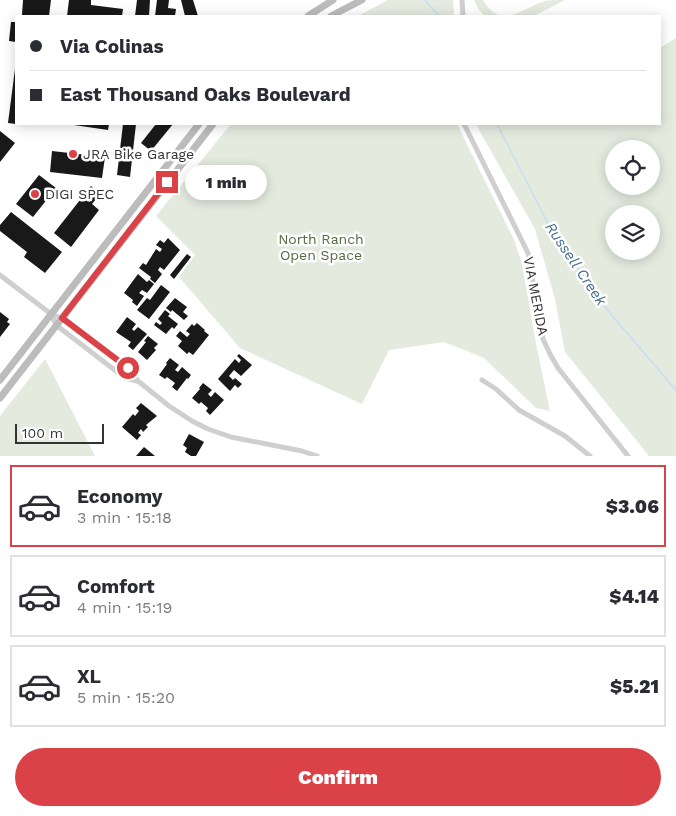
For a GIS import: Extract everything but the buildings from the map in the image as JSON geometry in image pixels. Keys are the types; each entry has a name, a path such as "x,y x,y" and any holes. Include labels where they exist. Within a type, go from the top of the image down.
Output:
{"main road":[{"path":"310,15 333,0"},
{"path":"333,15 362,0"},
{"path":"0,380 198,125"},
{"path":"0,398 212,125"}],"street":[{"path":"462,0 463,15"},
{"name":"VIA MERIDA","path":"464,125 528,253 540,324 550,354 558,368 628,456"},
{"path":"0,275 51,314 62,318 128,368 138,381 169,406 192,421 231,437 302,451 317,456"},
{"path":"51,314 56,324 125,378 138,381"},
{"path":"482,380 496,389 519,410 566,436 590,456"}],"green space":[{"path":"388,0 453,0 454,15 360,15"},
{"path":"474,0 483,0 497,14 500,15 484,15"},
{"path":"552,0 565,0 536,15 512,15 536,4"},
{"path":"676,38 676,456 649,456 565,352 555,299 535,229 477,125 661,125 661,47"},
{"name":"North Ranch Open Space","path":"230,125 457,125 514,240 522,264 550,411 536,408 484,358 444,342 389,350 362,404 240,348 179,277 195,255 156,216"},
{"path":"45,359 95,456 0,456 0,416"}],"waterway":[{"name":"Russell Creek","path":"425,0 438,15"},
{"name":"Russell Creek","path":"498,125 554,235 609,312 676,390"}],"place":[{"name":"JRA Bike Garage","path":"73,154"},
{"name":"DIGI SPEC","path":"35,194"}],"route":[{"path":"128,368 62,318 167,182"}]}
